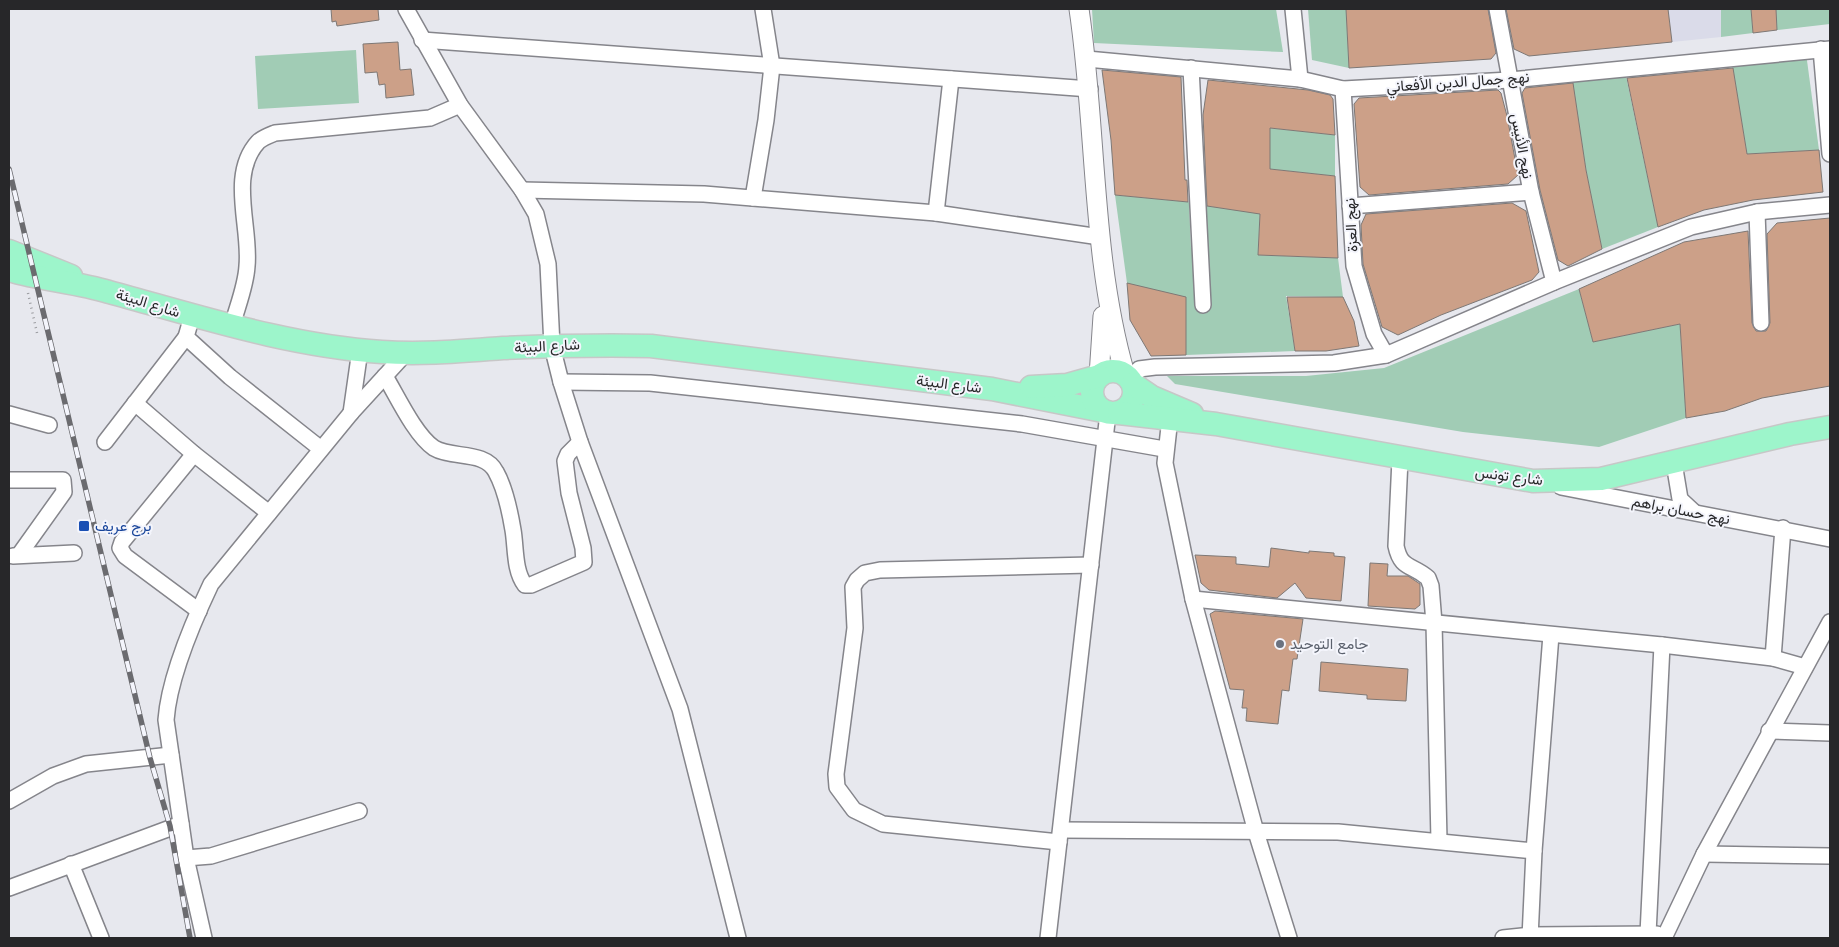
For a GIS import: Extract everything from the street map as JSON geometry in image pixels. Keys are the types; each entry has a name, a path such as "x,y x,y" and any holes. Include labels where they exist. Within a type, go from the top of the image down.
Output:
{"main road":[{"name":"شارع البيئة","path":"9,251 189,327 232,326 360,350 406,353 552,346 651,346 992,389 1110,412"},
{"name":"شارع البيئة","path":"16,272 106,291"},
{"path":"1112,371 1130,379 1135,391 1131,404 1110,412 1094,401 1092,387 1099,376 1112,371"},
{"name":"شارع البيئة","path":"992,389 1067,385 1099,376"},
{"name":"شارع تونس","path":"1130,379 1152,396 1216,424"},
{"name":"شارع تونس","path":"1110,412 1216,424 1400,459 1533,481 1601,479 1790,434 1830,427"}],"street":[{"path":"406,9 460,105 522,190 536,214 546,248 552,346 561,382 580,442 680,709 738,938"},
{"path":"753,198 766,120 772,66 764,9"},
{"path":"1079,9 1090,89 1104,278 1115,341 1130,379 1139,370 1155,367 1334,363 1386,355 1554,282 1691,227 1756,212 1830,205"},
{"path":"1293,9 1300,79"},
{"name":"نهج الأنيس","path":"1497,9 1531,192 1554,282"},
{"path":"422,40 1090,89"},
{"path":"1826,49 1830,154"},
{"name":"نهج جمال الدين الأفعاني","path":"1086,59 1300,79 1343,89 1510,80 1826,49"},
{"path":"1191,68 1203,304"},
{"path":"936,213 951,79"},
{"name":"نهج العزة","path":"1343,89 1354,266 1360,292 1374,334 1386,355"},
{"path":"232,326 247,268 243,213 244,175 249,155 259,141 275,133 430,118 460,105"},
{"path":"522,190 704,194 936,213 1100,237"},
{"path":"1350,206 1531,192"},
{"path":"1756,212 1761,323"},
{"path":"1099,376 1104,278"},
{"path":"105,442 189,327 230,377 321,449"},
{"path":"351,413 360,350"},
{"path":"204,938 186,858 166,720 167,702 199,611 211,584 351,413 406,353"},
{"path":"385,376 424,439 434,448 447,454 487,462 496,471 513,528 519,572 525,585 556,575 584,562 583,548 569,493 565,461 568,454 580,442"},
{"path":"561,382 660,384 1022,424 1164,449"},
{"path":"135,403 194,454 269,513"},
{"path":"1048,938 1105,440 1110,412"},
{"path":"9,414 49,425"},
{"path":"1170,418 1164,449 1165,462 1193,599 1256,832 1289,938"},
{"path":"194,454 122,542 120,548 125,556 199,611"},
{"path":"1400,459 1396,546 1404,565 1422,572 1428,578 1431,586 1434,623 1440,840"},
{"path":"1674,463 1680,499 1695,513"},
{"path":"9,480 63,480 64,492 14,556"},
{"name":"نهج حسان براهم","path":"1533,481 1695,513 1783,528 1830,539"},
{"path":"1773,658 1783,528"},
{"path":"14,556 74,553"},
{"path":"1091,565 880,570 865,573 857,580 854,587 855,628 836,774 837,787 843,798 854,810 882,824 1060,836 1338,832 1440,840 1534,851"},
{"path":"1193,599 1662,645 1773,658 1805,666"},
{"path":"1503,938 1648,934 1665,936 1704,854 1769,731 1830,622"},
{"path":"1530,937 1534,851 1551,635"},
{"path":"1648,934 1662,645"},
{"path":"1769,731 1830,733"},
{"path":"9,801 53,776 86,764 171,755"},
{"path":"186,858 212,856 359,811"},
{"path":"9,888 181,824"},
{"path":"1704,854 1830,856"},
{"path":"71,864 101,938"}],"path":[{"path":"16,272 37,333"}],"shaded area":[{"path":"1668,9 1721,9 1721,37 1672,42"}],"green space":[{"path":"1092,9 1276,9 1283,52 1094,43"},
{"path":"1308,9 1346,9 1349,68 1312,60"},
{"path":"1721,9 1751,9 1753,33 1721,37"},
{"path":"1776,9 1830,9 1830,24 1777,30"},
{"path":"356,50 359,103 258,109 255,56"},
{"path":"1806,53 1819,150 1747,154 1732,63"},
{"path":"1626,76 1658,227 1602,249 1586,170 1572,80"},
{"path":"1270,128 1335,135 1335,176 1270,169"},
{"path":"1115,195 1189,202 1191,248 1205,249 1207,206 1260,213 1258,255 1338,258 1343,297 1286,296 1295,351 1186,355 1127,283"},
{"path":"1579,289 1593,342 1680,324 1686,418 1599,447 1463,432 1175,384 1167,376 1306,376 1384,368"}],"building":[{"path":"331,9 378,9 379,20 337,26 336,21 332,22"},
{"path":"1346,9 1488,9 1496,53 1491,59 1349,68"},
{"path":"1506,9 1668,9 1672,42 1529,56 1514,49"},
{"path":"1751,9 1776,9 1777,30 1753,33"},
{"path":"398,42 400,70 411,69 414,95 386,98 385,84 379,85 377,72 365,73 363,44"},
{"path":"1733,68 1747,154 1819,150 1823,192 1753,200 1704,210 1658,227 1627,78"},
{"path":"1102,70 1181,77 1185,180 1187,180 1188,202 1115,195 1111,140"},
{"path":"1208,80 1308,90 1330,95 1333,99 1335,135 1270,128 1270,169 1335,176 1338,258 1258,255 1260,214 1207,206 1203,115"},
{"path":"1573,83 1586,170 1602,249 1568,266 1558,260 1540,190 1522,93 1525,88"},
{"path":"1498,90 1501,93 1507,116 1518,175 1508,184 1369,195 1360,187 1354,104 1359,98"},
{"path":"1512,203 1526,211 1539,272 1532,280 1441,315 1398,335 1382,327 1363,264 1361,225 1366,214"},
{"path":"1830,218 1830,386 1762,398 1725,411 1686,418 1680,324 1593,342 1579,289 1684,242 1748,231 1752,323 1756,331 1766,331 1770,323 1767,234 1777,223"},
{"path":"1127,283 1186,297 1186,355 1151,356 1130,320"},
{"path":"1287,297 1343,297 1354,321 1359,346 1326,351 1295,351"},
{"path":"1271,548 1309,553 1309,551 1334,553 1334,556 1345,557 1341,601 1306,598 1295,583 1277,598 1209,590 1201,583 1195,555 1236,557 1236,564 1269,567"},
{"path":"1370,563 1388,564 1387,576 1408,576 1420,584 1420,605 1415,609 1368,606"},
{"path":"1215,611 1303,619 1297,659 1293,659 1289,691 1282,690 1278,724 1246,721 1247,708 1242,708 1244,690 1230,689 1210,614"},
{"path":"1321,662 1408,669 1406,701 1367,699 1367,695 1319,691"}],"railway":[{"path":"9,169 150,758 170,826 190,938"}],"place":[{"name":"برج عريف","path":"84,526"},
{"name":"جامع التوحيد","path":"1280,644"}]}
